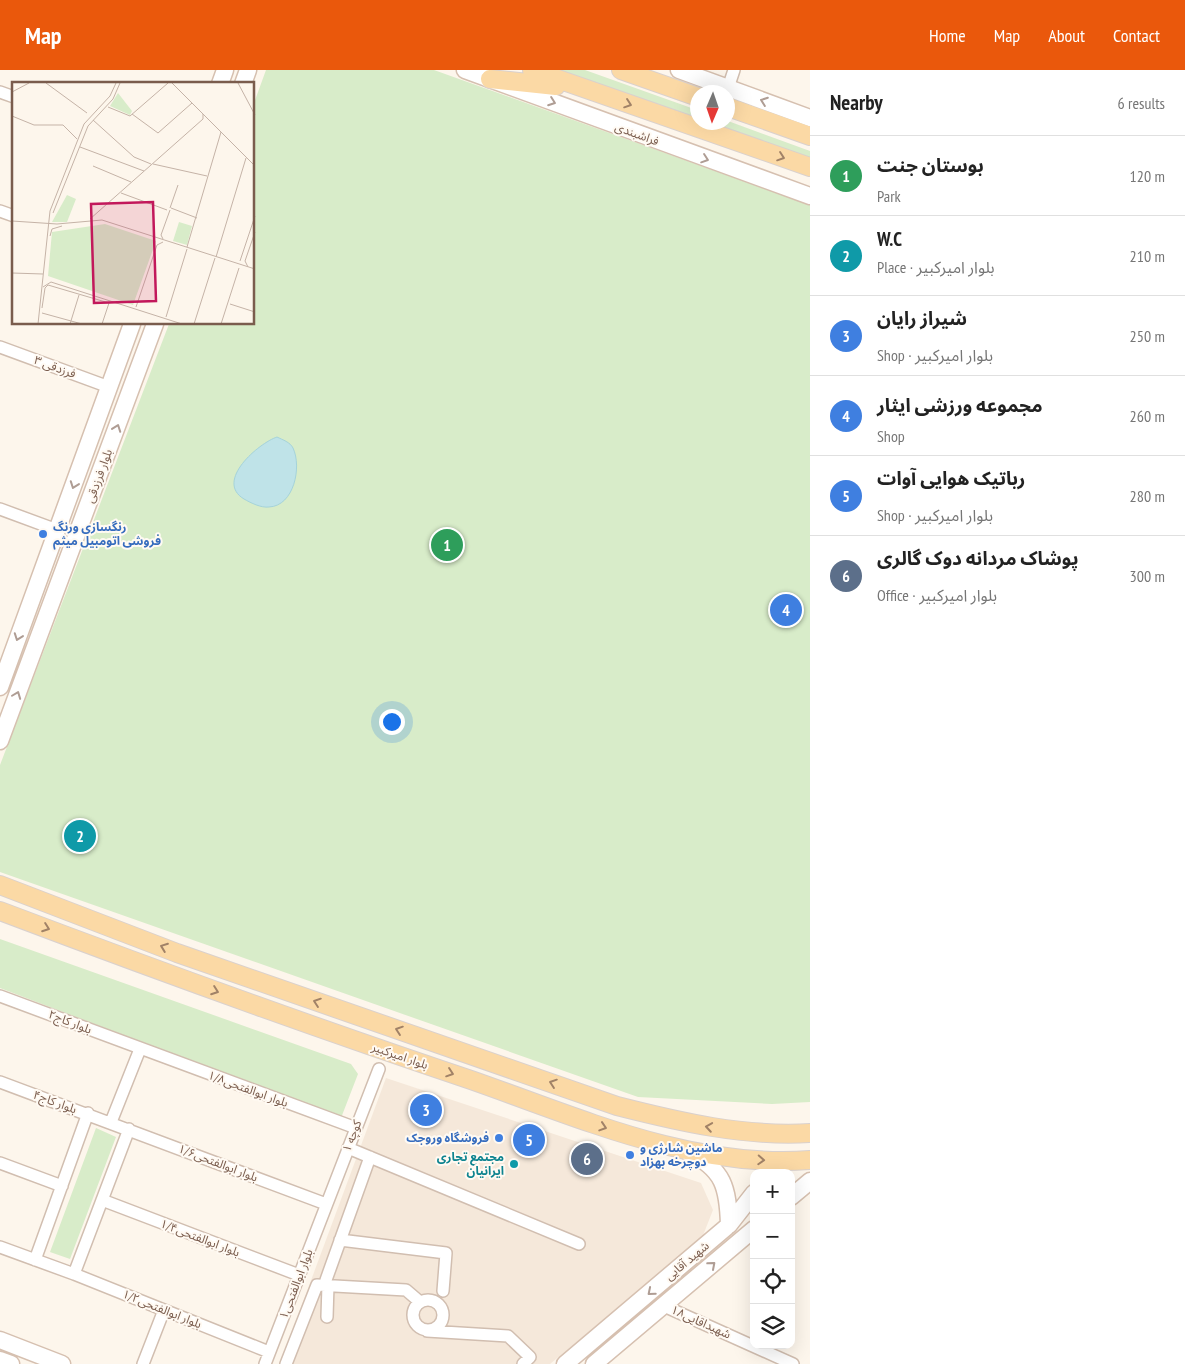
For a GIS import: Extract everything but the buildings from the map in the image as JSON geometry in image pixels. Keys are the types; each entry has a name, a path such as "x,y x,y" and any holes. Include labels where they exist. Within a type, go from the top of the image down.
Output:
{"main road":[{"path":"221,82 225,70"},
{"path":"244,82 248,70"},
{"name":"فراشبندی","path":"465,70 810,196"},
{"name":"فراشبندی","path":"532,70 810,167"},
{"path":"622,70 690,94"},
{"path":"679,70 720,85"},
{"path":"490,79 582,88"},
{"path":"735,91 810,118"},
{"path":"735,109 810,136"},
{"name":"بلوار فرزدقی","path":"0,687 132,325"},
{"name":"بلوار فرزدقی","path":"0,741 155,325"},
{"name":"بلوار امیرکبیر","path":"0,885 177,952 617,1106 670,1120 729,1130 810,1133"},
{"name":"بلوار امیرکبیر","path":"0,911 354,1040 605,1128 677,1148 729,1158 810,1160"},
{"path":"354,1040 363,1018"},
{"path":"677,1148 705,1160 718,1172 728,1199 729,1225"},
{"path":"795,1194 810,1181"},
{"name":"شهید آقایی","path":"565,1364 729,1225 750,1198"},
{"name":"شهید آقایی","path":"594,1364 750,1232"},
{"path":"0,1340 30,1359 62,1364"},
{"path":"0,1360 11,1364"}],"street":[{"path":"729,85 734,70"},
{"path":"0,211 12,215"},
{"name":"فرزدقی ۳","path":"0,347 109,387"},
{"path":"0,508 57,530"},
{"name":"بلوار کاج۲","path":"0,996 140,1049"},
{"path":"110,1122 140,1049"},
{"name":"بلوار ابوالفتحی۱/۸","path":"140,1049 356,1128"},
{"name":"کوچه ۱","path":"326,1204 379,1069"},
{"name":"بلوار کاج۴","path":"0,1082 110,1122"},
{"path":"35,1260 88,1113"},
{"name":"بلوار ابوالفتحی۱/۶","path":"110,1122 326,1204"},
{"path":"74,1274 129,1129"},
{"path":"348,1148 579,1244"},
{"path":"327,1317 327,1283 340,1240 370,1158"},
{"path":"0,1163 62,1186"},
{"name":"بلوار ابوالفتحی۱/۴","path":"102,1200 299,1276"},
{"name":"بلوار ابوالفتحی۱","path":"265,1364 326,1204"},
{"path":"340,1240 446,1253 443,1290"},
{"name":"بلوار ابوالفتحی۱/۲","path":"0,1247 74,1274 270,1352"},
{"path":"286,1364 317,1284 327,1283 406,1290 420,1302"},
{"path":"428,1331 435,1329 441,1323 443,1316 441,1308 436,1302 428,1300 420,1302 412,1315 414,1323 420,1328 428,1331 508,1336 530,1357 523,1364"},
{"name":"شهیداقایی۱۸","path":"664,1306 793,1364"},
{"path":"143,1364 164,1310"}],"shaded area":[{"path":"386,1078 701,1183 713,1210 702,1238 550,1364 280,1364"}],"green space":[{"path":"266,70 434,70 810,205 810,1102 772,1104 638,1097 0,872 0,765 169,325 255,325 255,100"},
{"path":"553,70 585,70 690,108 690,118"},
{"path":"735,124 810,151 810,159 725,130 735,130"},
{"path":"0,939 351,1064 358,1074 341,1118 0,988"},
{"path":"96,1128 116,1137 70,1259 50,1252"}],"water":[{"path":"277,437 293,448 297,465 296,475 294,484 285,500 278,505 263,507 244,499 236,491 234,483 242,464 260,447"}],"place":[{"name":"رنگسازی ورنگ فروشی اتومبیل میثم","path":"43,534"},
{"name":"بوستان جنت","path":"447,545"},
{"name":"مجموعه ورزشی ایثار","path":"786,610"},
{"name":"W.C","path":"80,836"},
{"name":"شیراز رایان","path":"426,1110"},
{"name":"فروشگاه وروجک","path":"499,1138"},
{"name":"رباتیک هوایی آوات","path":"529,1140"},
{"name":"ماشین شارژی و دوچرخه بهزاد","path":"630,1155"},
{"name":"پوشاک مردانه دوک گالری","path":"587,1159"},
{"name":"مجتمع تجاری ایرانیان","path":"514,1164"}]}
